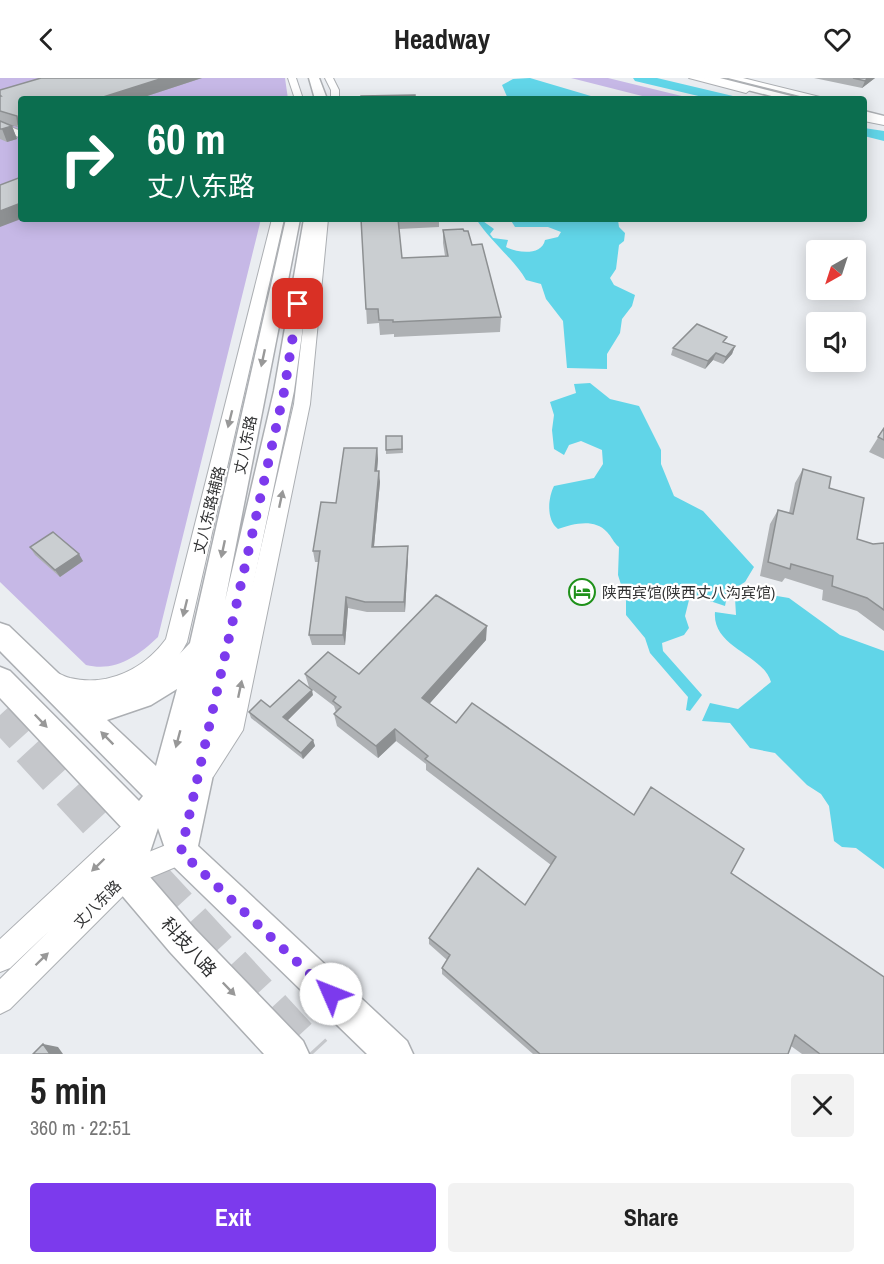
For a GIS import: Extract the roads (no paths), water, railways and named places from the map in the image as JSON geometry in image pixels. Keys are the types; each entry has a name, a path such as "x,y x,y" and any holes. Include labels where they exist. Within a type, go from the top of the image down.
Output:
{"main road":[{"path":"303,78 307,96"},
{"path":"314,78 320,96"},
{"path":"706,78 784,96"},
{"path":"720,78 797,96"},
{"path":"867,114 884,117"},
{"name":"丈八东路","path":"141,825 163,794 203,644 292,222"},
{"name":"丈八东路","path":"181,852 284,392 311,222"},
{"path":"0,634 163,794 181,852 394,1054"},
{"path":"72,704 82,709 101,709 143,695 179,673 191,662 203,644"},
{"path":"0,679 141,825 126,874"},
{"name":"科技八路","path":"126,874 182,940 290,1054"}],"street":[{"path":"292,78 298,96"},
{"path":"329,78 335,90 335,96"},
{"path":"693,78 771,96"},
{"path":"732,78 811,96"},
{"path":"0,126 18,134"},
{"name":"丈八东路辅路","path":"36,669 52,681 72,689 107,688 146,674 166,656 176,642 277,222"},
{"path":"197,778 231,730 302,404 322,222"},
{"name":"丈八东路","path":"0,958 141,825"},
{"name":"丈八东路","path":"0,999 126,874 181,852"}],"water":[{"path":"530,78 591,96 507,96 502,85 513,79"},
{"path":"478,222 484,222 494,229 490,234 493,238 508,240 506,247 528,252 539,249 545,240 558,237 561,232 548,227 515,227 512,222 618,222 619,227 625,233 624,241 619,245 616,269 610,278 614,285 635,295 632,306 622,319 620,333 607,354 607,369 567,368 563,321 546,299 541,284 526,280"},
{"path":"590,383 610,399 639,406 661,450 661,464 674,496 703,511 754,567 745,582 722,596 726,601 725,606 698,597 689,600 685,616 689,628 684,635 662,643 663,651 702,695 690,711 686,710 688,697 650,653 645,638 626,615 626,601 618,575 619,547 607,532 596,525 577,524 558,529 551,520 549,503 554,486 594,478 603,464 602,450 581,441 569,445 564,455 554,449 552,430 554,415 550,402 576,393 574,384"},
{"path":"746,591 789,598 840,635 884,651 884,869 856,848 842,847 834,841 829,806 821,794 807,785 775,753 750,748 730,723 702,721 710,703 738,709 771,682 766,672 758,664 729,643 716,624 715,612 736,615 735,598"}],"waterway":[{"path":"640,78 715,96"},
{"path":"867,133 884,136"}],"tunnel":[{"path":"0,715 32,750"},
{"path":"31,748 313,1054"}],"place":[{"name":"陕西宾馆(陕西丈八沟宾馆)","path":"582,592"}]}
